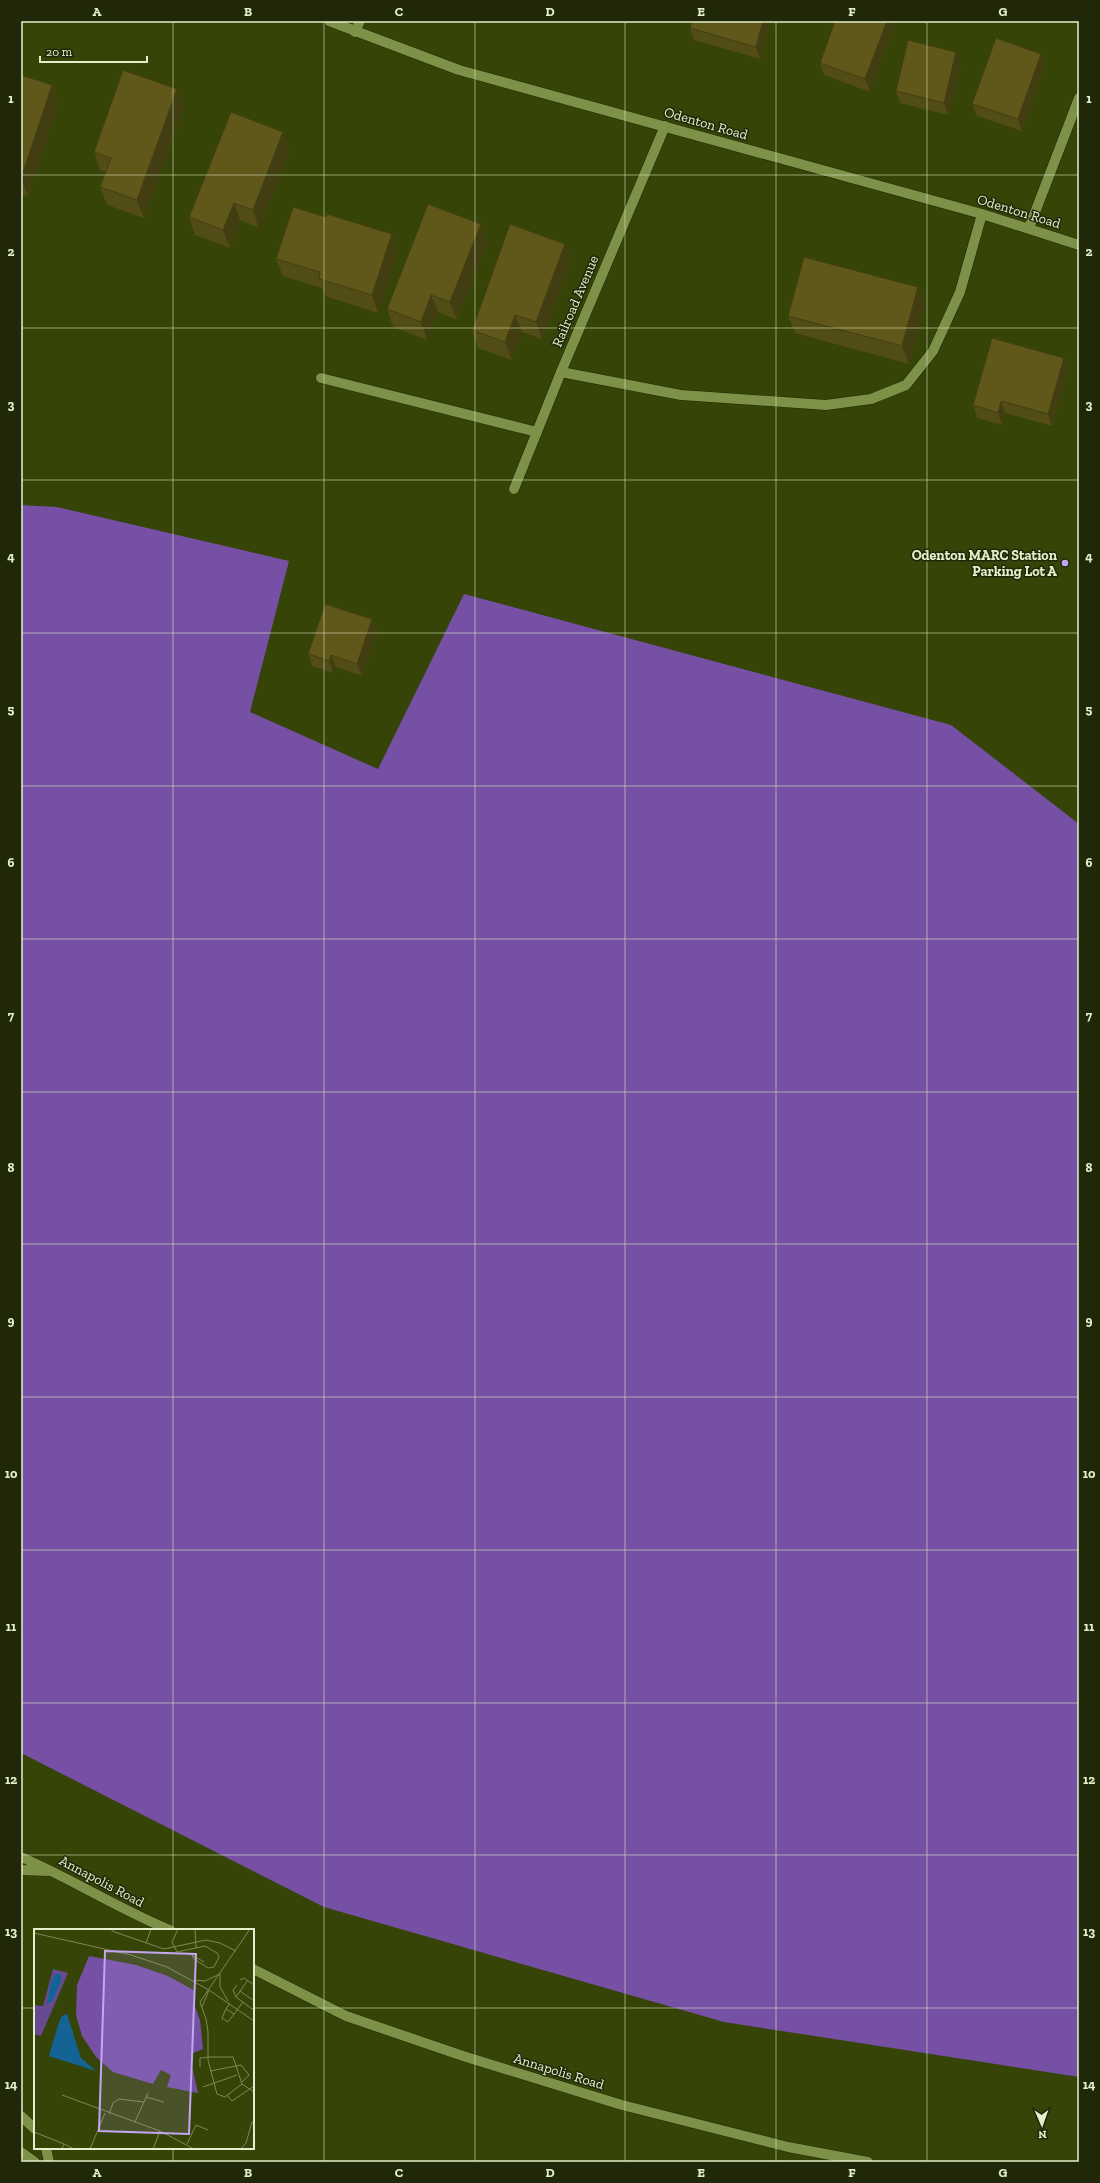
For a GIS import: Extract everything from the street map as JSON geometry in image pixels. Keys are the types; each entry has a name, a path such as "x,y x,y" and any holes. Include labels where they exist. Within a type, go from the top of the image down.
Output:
{"street":[{"name":"Odenton Road","path":"329,21 459,70 982,214 1079,245"},
{"path":"355,32 360,21"},
{"path":"1029,228 1079,98"},
{"name":"Railroad Avenue","path":"514,489 561,372 666,126"},
{"path":"561,372 681,395 826,404 871,399 906,385 933,351 960,292 982,214"},
{"path":"321,378 537,432"},
{"name":"Annapolis Road","path":"21,1857 55,1872 147,1921 167,1929"},
{"path":"21,1870 55,1872"},
{"name":"Annapolis Road","path":"254,1970 346,2016 471,2058 622,2105 788,2147 868,2162"},
{"path":"21,2116 34,2128"},
{"path":"46,2149 49,2162"},
{"path":"21,2152 35,2162"}],"shaded area":[{"path":"21,505 57,507 289,561 250,712 378,769 464,594 951,725 1079,824 1079,2077 724,2022 324,1907 21,1753"}],"building":[{"path":"692,21 763,21 756,47 690,28"},
{"path":"835,21 887,21 865,79 820,63"},
{"path":"996,38 1041,54 1018,119 972,104"},
{"path":"908,40 956,52 944,103 896,91"},
{"path":"123,70 177,89 137,200 100,187 111,158 94,152"},
{"path":"21,75 52,85 21,179"},
{"path":"231,112 283,132 253,210 234,203 223,230 189,217"},
{"path":"428,204 481,224 450,302 431,295 421,322 387,309"},
{"path":"293,207 326,217 327,214 392,234 372,295 319,279 320,272 276,259"},
{"path":"510,224 565,244 536,322 515,315 505,342 472,330"},
{"path":"804,257 918,287 902,346 788,316"},
{"path":"992,338 1064,358 1048,414 1001,401 998,413 973,405"},
{"path":"325,604 372,619 357,664 331,655 329,661 308,654"}],"place":[{"name":"Odenton MARC Station Parking Lot A","path":"1065,563"}]}
